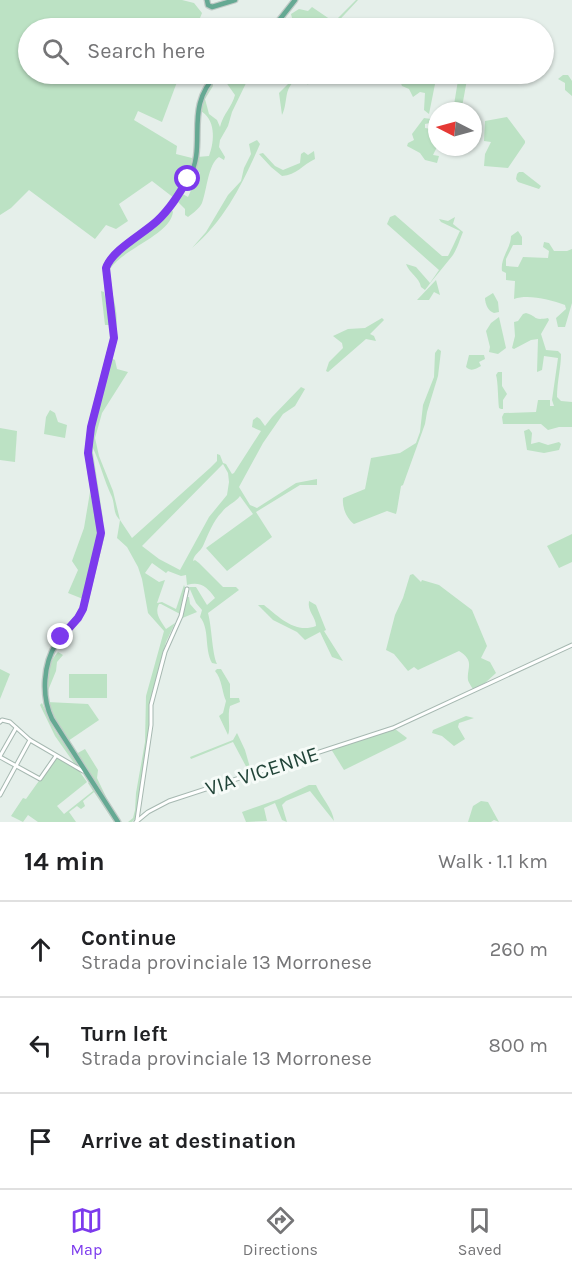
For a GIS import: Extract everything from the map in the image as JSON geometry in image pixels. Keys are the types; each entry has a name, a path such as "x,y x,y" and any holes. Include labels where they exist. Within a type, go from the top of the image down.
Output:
{"main road":[{"path":"207,0 207,5 212,7 235,0"},
{"path":"281,18 295,0"},
{"path":"118,822 52,719 45,704 45,686 55,646 83,609 101,536 88,453 91,427 114,338 106,268 108,262 116,254 165,214 188,179 195,159 199,104 209,84"}],"street":[{"path":"136,821 151,725 151,705 165,652 181,616 187,589"},
{"name":"VIA VICENNE","path":"136,821 169,801 394,728 572,645"},
{"path":"0,722 6,721 30,740 88,773"},
{"path":"16,728 0,757 40,778 56,756"},
{"path":"0,795 30,740"},
{"path":"0,784 4,786"}],"green space":[{"path":"0,0 182,0 194,3 202,13 200,18 18,18 18,84 176,84 162,122 138,111 134,120 177,146 176,154 192,158 188,174 174,198 152,181 119,204 128,221 116,229 106,225 95,239 29,190 11,208 0,215"},
{"path":"356,0 358,0 341,18 338,18"},
{"path":"312,7 328,18 292,18 291,14 299,9 308,11"},
{"path":"563,75 568,75 572,81 572,96 565,90 565,83 558,79"},
{"path":"212,84 205,99 209,114 217,120 220,127 235,95 227,84 246,84 220,140 219,147 225,157 224,160 219,157 215,160 202,203 188,217 185,215 185,209 177,201 181,193 188,197 192,188 200,182 200,173 195,167 197,157 209,156 213,137 209,118 199,110 201,101"},
{"path":"288,84 292,84 282,115 279,93"},
{"path":"401,84 435,84 431,102 428,102 428,113 424,110 425,93 420,92 413,97 409,89"},
{"path":"457,84 466,84 463,102 454,102"},
{"path":"507,117 525,143 508,168 484,166 485,154 491,142 484,141 485,121"},
{"path":"424,118 428,119 425,128 428,128 428,156 439,156 437,163 425,160 420,153 407,146 414,140 412,134"},
{"path":"257,140 260,144 232,200 204,237 192,248 206,232 228,195 241,181 251,154 249,144"},
{"path":"314,151 315,159 296,172 282,176 259,154 263,153 275,166 283,170 300,163 301,154 304,152 308,155"},
{"path":"519,172 523,172 541,186 539,189 518,182 516,179"},
{"path":"171,208 173,212 164,228 125,254 110,269 116,329 107,283 108,266 111,259 151,229"},
{"path":"395,215 442,256 448,256 460,231 439,219 448,221 455,217 453,224 463,232 453,255 425,290 406,264 416,267 430,283 439,270 387,224 390,217"},
{"path":"518,231 522,237 522,245 513,245 506,259 506,266 518,267 523,257 548,258 549,251 543,247 544,242 549,243 554,251 572,249 572,303 565,327 558,327 556,318 566,309 565,305 533,297 514,299 515,281 506,280 506,273 502,271 502,266 511,236"},
{"path":"436,280 440,295 434,292 429,300 417,300"},
{"path":"101,291 104,292 111,325 105,325"},
{"path":"493,293 498,302 499,312 494,313 487,307 485,298"},
{"path":"526,313 537,319 548,318 549,320 541,334 546,350 558,351 561,354 557,397 561,401 572,402 572,427 548,430 541,424 503,424 504,413 536,412 538,400 550,400 550,406 554,406 552,400 558,358 544,356 542,370 537,372 538,339 512,348 515,336 514,322"},
{"path":"499,317 506,348 498,354 489,352 486,331"},
{"path":"382,318 384,320 370,334 376,341 366,339 328,372 326,371 329,362 343,348 342,343 333,336 348,329 365,328"},
{"path":"438,349 441,351 438,376 425,424 401,486 396,514 387,511 354,524 345,512 343,498 365,489 371,458 400,453 416,443 420,432 423,405 434,377 435,353"},
{"path":"469,355 484,355 485,359 479,362 481,366 470,369 466,367"},
{"path":"111,358 115,360 117,369 128,372 102,413 95,438 120,520 116,515 112,497 92,446 103,519 101,522 89,457 90,438"},
{"path":"502,372 502,386 507,394 503,400 503,409 499,408 496,375"},
{"path":"301,387 305,389 295,406 283,414 263,443 239,487 250,505 257,508 296,483 317,479 317,485 300,485 256,512 272,537 227,571 206,548 253,514 240,496 219,516 193,561 199,563 223,587 236,587 239,590 208,613 217,664 212,663 208,651 205,627 200,617 202,610 189,587 196,587 207,605 215,598 212,594 200,585 187,585 186,575 181,576 168,571 166,573 152,563 145,573 159,582 165,580 157,603 162,602 176,609 184,585 186,590 180,614 161,604 157,611 166,629 175,623 166,642 151,697 150,727 136,818 132,822 128,822 133,818 135,810 145,742 146,696 164,631 148,613 138,567 127,547 117,538 120,520 132,538 210,468 217,461 217,454 232,474 234,473 261,431 252,427 253,420 257,417 265,426","holes":["223,464 228,473 227,495 209,517 180,570 159,559 142,546"]},
{"path":"50,410 55,413 58,422 67,425 65,438 44,434 46,417"},
{"path":"0,428 17,431 15,462 0,460"},
{"path":"529,429 532,433 531,444 539,442 548,445 559,442 561,444 559,450 544,453 527,450 524,431"},
{"path":"90,492 98,531 98,543 83,599 68,593 78,570 72,561 84,528"},
{"path":"572,534 572,562 559,568 547,546"},
{"path":"413,574 421,582 422,580 439,585 472,610 487,646 481,658 490,662 496,673 485,683 473,689 468,680 469,661 459,651 418,670 414,667 408,671 394,654 386,650 395,615 410,575"},
{"path":"186,597 189,597 190,604 197,612 180,619"},
{"path":"309,601 316,605 326,630 324,631 343,661 332,657 320,632 305,640 297,632 273,620 258,605 264,605 294,626 308,628 316,626 309,608"},
{"path":"58,652 63,655 57,662 56,671 47,693 45,690 49,670"},
{"path":"0,669 10,674 0,699"},
{"path":"221,669 230,684 230,698 239,698 240,702 230,706 228,735 219,716 223,713 226,701 215,671"},
{"path":"69,674 107,674 107,698 69,698"},
{"path":"47,702 88,704 99,720 68,741 58,728"},
{"path":"42,703 54,729 81,768 70,762 74,763 55,736 40,705"},
{"path":"466,716 474,718 459,723 458,727 465,739 454,746 442,736 432,733 433,730"},
{"path":"395,729 407,738 344,770 331,749"},
{"path":"237,733 251,771 249,772 233,742 191,759 190,757 233,740"},
{"path":"85,749 98,770 97,778 108,801 76,754"},
{"path":"56,757 77,768 87,782 57,806 64,814 93,791 88,783 90,782 117,822 114,822 94,792 83,801 85,806 81,809 77,806 69,812 76,822 38,822 28,815 23,822 11,816"},
{"path":"309,785 316,785 334,821 310,791 282,805 287,822 282,820 275,803 264,808 267,821 246,822 242,812"},
{"path":"481,801 488,802 499,822 494,820 468,822 473,806"}],"route":[{"path":"61,637 83,609 101,536 88,444 114,338 105,276 106,268 108,262 116,254 165,214 188,179"}]}
